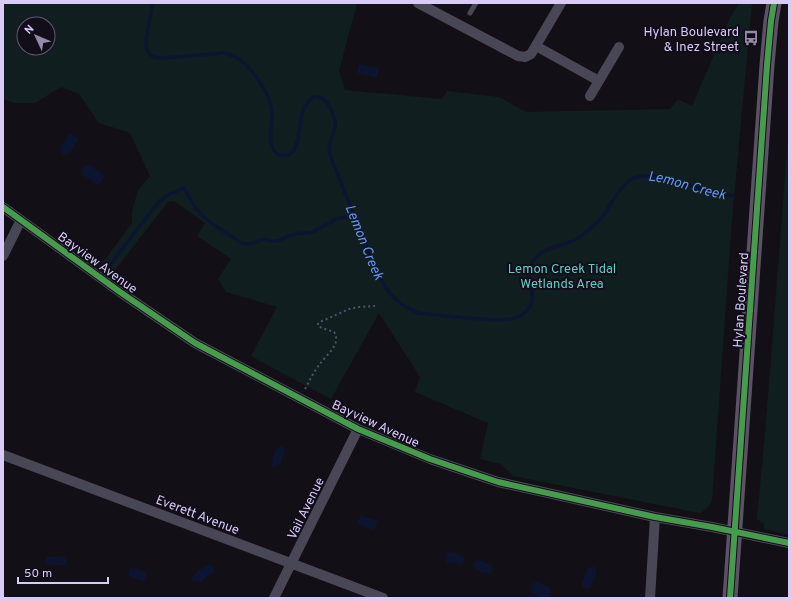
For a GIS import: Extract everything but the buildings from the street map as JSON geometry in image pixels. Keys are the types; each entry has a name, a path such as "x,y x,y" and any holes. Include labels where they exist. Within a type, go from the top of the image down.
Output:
{"main road":[{"name":"Hylan Boulevard","path":"730,598 768,51 774,3"}],"street":[{"path":"418,3 518,56 525,57 531,54 536,46 558,4"},
{"path":"536,46 599,81"},
{"path":"590,96 619,47"},
{"name":"Bayview Avenue","path":"3,207 120,292 195,343 358,429 430,459 498,482 656,517 789,543"},
{"path":"3,256 21,220"},
{"name":"Vail Avenue","path":"274,598 358,429"},
{"name":"Everett Avenue","path":"3,455 383,598"},
{"path":"650,598 656,517"}],"lane":[{"path":"470,13 476,3"}],"path":[{"path":"299,398 320,364 330,353 336,340 336,335 334,332 318,326 318,324 349,309 376,306"}],"green space":[{"name":"Lemon Creek Tidal Wetlands Area","path":"3,3 357,3 339,71 345,90 442,99 447,91 499,97 526,112 670,109 678,99 692,106 729,20 739,3 752,3 732,219 712,500 710,505 700,513 513,476 501,464 480,459 488,423 415,392 420,377 379,313 331,399 251,356 277,307 226,292 218,279 231,259 197,236 205,223 174,201 168,202 112,274 101,265 132,223 132,211 138,190 150,176 130,133 99,123 79,94 61,87 35,103 14,103 3,99"},
{"path":"789,125 789,535 764,529 764,523 757,519"}],"water":[{"path":"359,64 379,68 377,78 357,73"},
{"path":"70,133 79,139 69,154 65,155 62,154 60,148"},
{"path":"88,164 105,176 98,185 81,174 84,166 86,167"},
{"path":"280,446 284,448 285,453 280,465 277,464 276,467 272,466 276,449"},
{"path":"361,515 378,521 374,530 357,524"},
{"path":"453,552 465,558 462,565 454,562 447,563 445,553"},
{"path":"60,556 67,558 66,565 47,566 45,562 46,557"},
{"path":"478,560 492,565 493,568 491,573 484,573 474,568 473,566 475,561"},
{"path":"211,564 214,568 214,573 209,575 201,582 194,582 191,578 194,574"},
{"path":"132,567 146,572 145,573 147,574 144,580 142,581 129,576 128,574 130,568"},
{"path":"595,567 597,571 591,588 586,589 582,584 588,568"},
{"path":"536,582 551,589 549,598 542,598 532,593 531,586"}],"waterway":[{"name":"Lemon Creek","path":"152,3 146,38 146,45 151,55 163,58 225,53 240,60 259,80 268,97 272,113 270,137 273,149 279,155 289,155 295,149 299,137 303,111 310,100 315,96 325,100 332,110 335,123 329,147 330,155 373,263 385,287 395,299 409,309 418,313 496,320 512,319 520,316 529,309 532,303 529,270 535,258 546,250 572,241 588,231 603,216 623,186 633,178 642,176 657,177 734,196"},
{"path":"109,266 161,200 184,188 194,206 203,216 242,243 250,244 264,239 277,241 294,234 313,232 336,219 349,216 355,217"}],"cycle path":[{"path":"730,598 767,65 774,3"},
{"path":"3,207 120,292 195,343 358,429 430,459 498,482 655,517 789,543"}],"place":[{"name":"Hylan Boulevard & Inez Street","path":"751,38"}]}
